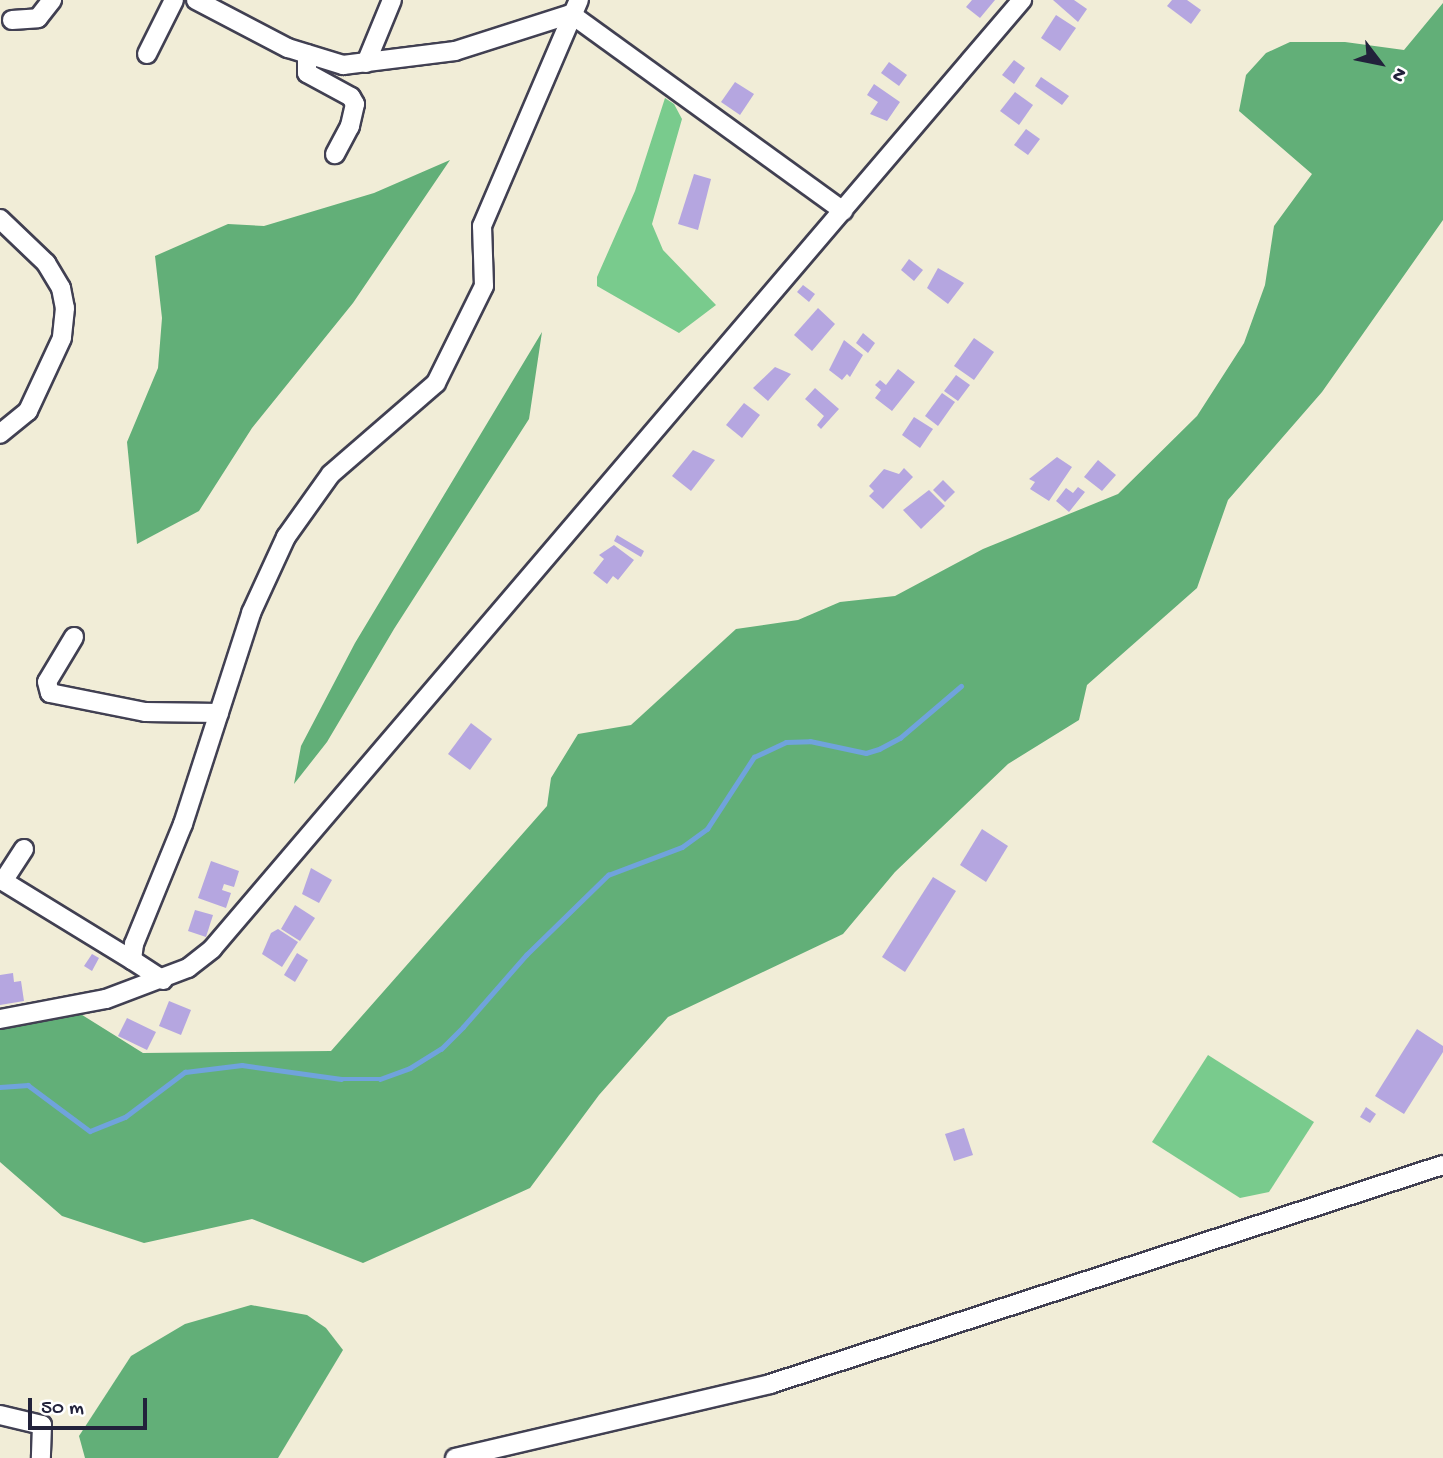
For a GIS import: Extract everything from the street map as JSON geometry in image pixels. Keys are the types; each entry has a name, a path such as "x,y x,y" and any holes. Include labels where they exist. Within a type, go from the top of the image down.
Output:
{"street":[{"path":"12,20 38,18 52,0"},
{"path":"147,54 174,0"},
{"path":"196,0 307,54 343,65 455,51 575,7"},
{"path":"366,63 392,0"},
{"path":"0,1019 106,999 163,980 188,968 246,914 1022,0"},
{"path":"575,7 843,211"},
{"path":"132,960 134,944 183,824 251,613 286,537 331,474 436,383 484,286 482,226 575,7"},
{"path":"307,54 307,73 351,97 355,104 350,126 335,154"},
{"path":"0,219 46,263 61,288 65,308 62,338 28,411 0,434"},
{"path":"74,638 47,682 50,693 145,712 219,713"},
{"path":"24,849 3,881 163,980"},
{"path":"455,1458 770,1384 1443,1164"},
{"path":"0,1415 42,1425 41,1458"}],"green space":[{"path":"1443,3 1443,220 1322,392 1228,500 1197,588 1087,685 1079,720 1008,764 895,872 843,934 668,1017 599,1095 530,1188 363,1263 252,1219 144,1243 62,1216 0,1162 0,1028 71,1008 143,1053 331,1051 547,806 551,778 578,734 631,725 736,629 798,620 840,602 895,596 983,549 1118,494 1197,416 1244,343 1265,285 1274,226 1312,174 1239,111 1246,75 1266,53 1290,42 1345,42 1404,50"},
{"path":"665,98 674,104 682,119 652,224 663,250 716,305 679,333 597,286 597,277 635,191"},
{"path":"450,160 353,303 252,428 199,511 137,544 127,442 158,368 162,318 155,256 228,224 264,226 374,193"},
{"path":"542,332 529,419 394,629 327,742 294,784 301,746 355,643"},
{"path":"1208,1055 1314,1122 1269,1192 1240,1198 1152,1142"},
{"path":"251,1305 307,1315 326,1328 343,1350 278,1458 85,1458 79,1436 131,1356 185,1324"}],"building":[{"path":"972,0 995,0 980,18 966,7"},
{"path":"1053,0 1074,0 1087,9 1078,22"},
{"path":"1172,0 1187,0 1201,10 1191,24 1167,6"},
{"path":"1056,15 1076,28 1060,51 1041,38"},
{"path":"1014,60 1025,68 1014,84 1002,75"},
{"path":"889,62 907,75 899,86 881,73"},
{"path":"1041,77 1069,96 1062,105 1035,86"},
{"path":"735,82 754,94 740,115 721,102"},
{"path":"874,84 900,102 887,121 870,114 878,102 867,95"},
{"path":"1015,92 1033,105 1019,125 1000,111"},
{"path":"1026,129 1040,139 1028,155 1014,145"},
{"path":"694,174 711,179 698,230 678,224"},
{"path":"909,259 923,270 914,281 901,270"},
{"path":"938,268 964,283 948,304 927,288"},
{"path":"803,285 815,294 809,302 797,292"},
{"path":"818,308 835,324 812,351 794,335"},
{"path":"863,333 875,343 868,353 856,343"},
{"path":"974,338 994,352 974,380 954,366"},
{"path":"844,340 863,355 850,377 847,374 842,380 829,370"},
{"path":"775,367 791,374 768,401 753,388"},
{"path":"898,369 915,382 892,411 875,398 881,390 875,385 880,380 886,385"},
{"path":"956,375 970,385 958,401 944,391"},
{"path":"815,388 839,409 821,429 817,425 824,416 805,399"},
{"path":"942,393 955,402 938,426 925,416"},
{"path":"744,403 760,415 742,438 726,425"},
{"path":"914,417 933,429 920,448 902,435"},
{"path":"693,450 715,460 691,491 672,476"},
{"path":"1057,457 1072,467 1049,501 1030,489 1035,482 1029,479"},
{"path":"1098,460 1116,475 1102,491 1084,477"},
{"path":"904,468 913,477 883,509 869,496 874,491 869,486 884,469 899,474"},
{"path":"943,480 955,492 945,502 933,490"},
{"path":"1078,487 1085,492 1069,512 1056,501 1066,488 1073,493"},
{"path":"929,490 945,506 921,529 903,510"},
{"path":"617,535 644,551 641,557 614,541"},
{"path":"614,545 634,560 618,580 613,576 607,584 593,573 604,559 599,555"},
{"path":"471,723 492,739 470,770 448,754"},
{"path":"982,829 1008,846 986,882 960,865"},
{"path":"211,861 239,871 234,887 224,884 222,890 231,893 226,908 198,898"},
{"path":"311,868 332,880 319,903 302,894"},
{"path":"933,877 956,891 905,972 882,957"},
{"path":"295,905 315,918 300,941 281,929"},
{"path":"195,910 213,915 206,937 188,931"},
{"path":"278,929 298,942 282,967 262,954 271,933"},
{"path":"297,953 308,960 295,982 284,975"},
{"path":"92,954 99,958 92,971 84,966"},
{"path":"13,973 14,982 21,981 24,1001 0,1005 0,975"},
{"path":"169,1001 191,1010 181,1035 159,1026"},
{"path":"127,1018 156,1032 147,1050 118,1036"},
{"path":"1417,1029 1443,1046 1443,1052 1404,1114 1375,1096"},
{"path":"1366,1107 1376,1114 1370,1123 1360,1117"},
{"path":"964,1128 973,1155 954,1161 945,1134"}],"waterway":[{"path":"0,1087 28,1085 90,1131 125,1117 185,1072 242,1065 341,1079 380,1079 410,1068 441,1049 526,955 608,875 682,847 707,829 754,757 786,742 810,741 866,753 879,749 900,738 961,686"}]}
